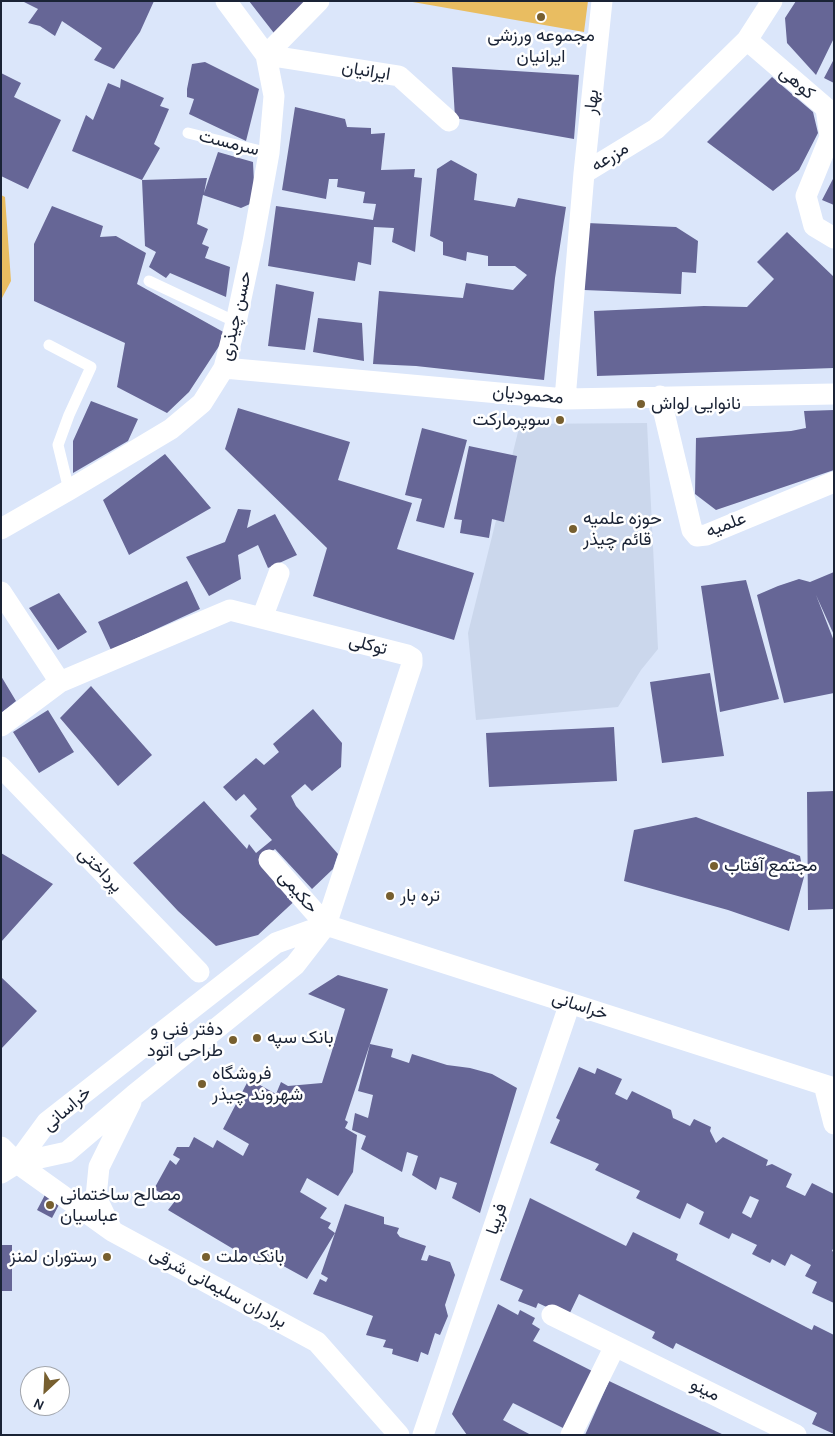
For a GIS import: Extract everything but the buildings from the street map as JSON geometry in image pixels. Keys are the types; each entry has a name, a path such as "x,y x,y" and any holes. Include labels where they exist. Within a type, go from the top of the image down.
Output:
{"street":[{"name":"حسن چیذری","path":"1,528 171,429 202,403 224,368 236,322 269,153 274,96 266,55 226,1"},
{"path":"266,55 319,1"},
{"name":"بهار","path":"584,173 602,1"},
{"name":"مزرعه","path":"565,399 584,173 656,130 747,40 772,1"},
{"name":"کوهی","path":"747,40 826,108 830,137 806,196 814,226 834,238"},
{"name":"ایرانیان","path":"266,55 399,76 449,121"},
{"name":"محمودیان","path":"224,368 565,399 834,394"},
{"name":"علمیه","path":"660,396 692,530 697,536 706,535 834,482"},
{"path":"262,618 279,573"},
{"path":"4,603 60,682"},
{"name":"توکلی","path":"1,726 60,682 230,610 407,655 412,658 412,664 326,925"},
{"name":"پرداختی","path":"1,768 199,972"},
{"name":"حکیمی","path":"269,860 326,925"},
{"name":"خراسانی","path":"9,1168 68,1152 134,1095 295,965 326,925"},
{"name":"خراسانی","path":"9,1168 47,1122 276,943 326,925 829,1086"},
{"name":"فریبا","path":"423,1435 570,1003"},
{"path":"829,1086 834,1124"},
{"path":"112,1231 96,1197 99,1167 134,1095"},
{"name":"برادران سلیمانی شرقی","path":"1,1147 9,1168 112,1231 317,1342 399,1435"},
{"name":"مینو","path":"552,1315 796,1435"},
{"path":"571,1435 615,1346"}],"lane":[{"name":"سرمست","path":"188,133 269,153"},
{"path":"149,281 236,322"},
{"path":"48,345 91,367 68,415 58,445 69,490"}],"shaded area":[{"name":"مجموعه ورزشی ایرانیان","path":"407,1 588,1 584,32"},
{"path":"1,195 5,197 11,281 1,300"},
{"name":"حوزه علمیه قائم چیذر","path":"647,423 658,649 641,670 618,707 476,720 468,633 520,424"}],"place":[{"name":"مجموعه ورزشی ایرانیان","path":"541,17"},
{"name":"نانوایی لواش","path":"641,404"},
{"name":"سوپرمارکت","path":"560,420"},
{"name":"حوزه علمیه قائم چیذر","path":"573,529"},
{"name":"مجتمع آفتاب","path":"714,866"},
{"name":"تره بار","path":"390,896"},
{"name":"بانک سپه","path":"257,1038"},
{"name":"دفتر فنی و طراحی اتود","path":"233,1040"},
{"name":"فروشگاه شهروند چیذر","path":"202,1084"},
{"name":"مصالح ساختمانی عباسیان","path":"50,1205"},
{"name":"رستوران لمنز","path":"107,1257"},
{"name":"بانک ملت","path":"206,1257"}]}
